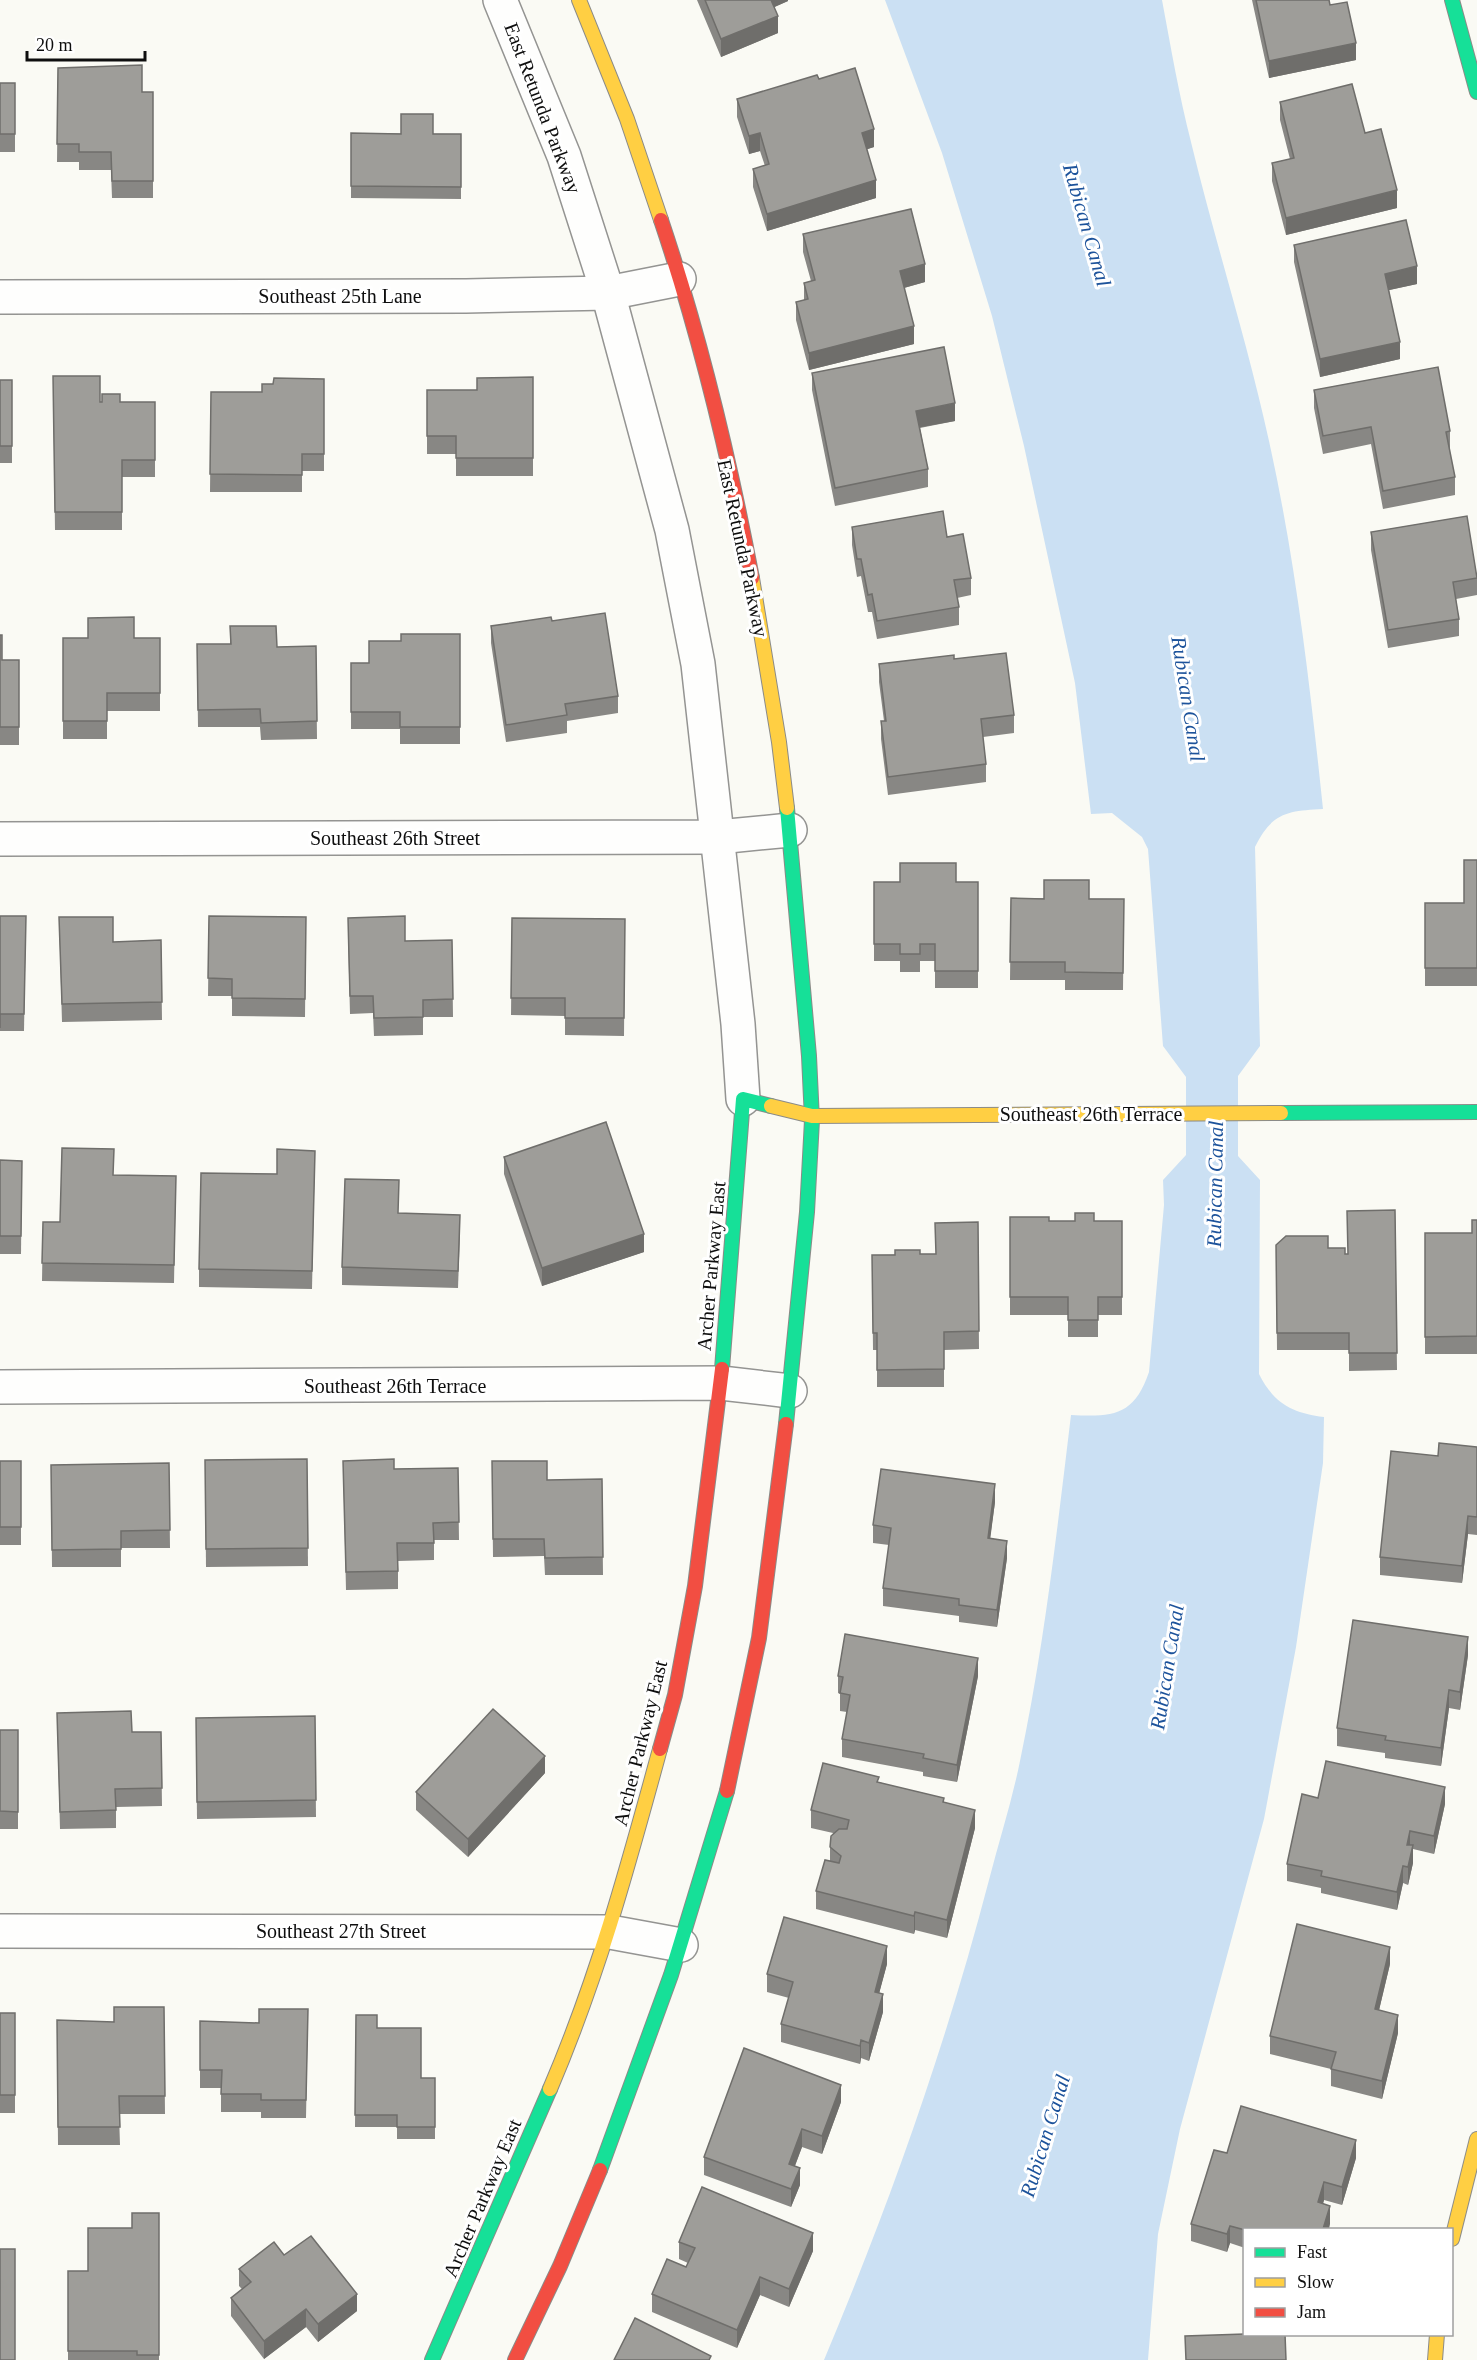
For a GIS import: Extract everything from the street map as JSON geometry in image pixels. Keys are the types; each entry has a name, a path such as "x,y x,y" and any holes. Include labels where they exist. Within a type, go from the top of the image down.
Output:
{"street":[{"name":"East Retunda Parkway","path":"500,0 564,156 630,364 674,541 698,664 738,1024 743,1099"},
{"name":"East Retunda Parkway","path":"579,0 632,133 679,279 707,376 755,591 784,773 812,1116"},
{"path":"1452,0 1477,90"},
{"name":"Southeast 25th Lane","path":"0,297 466,296 608,293 679,279"},
{"name":"Southeast 26th Street","path":"0,839 718,837 790,830"},
{"name":"Southeast 26th Terrace","path":"743,1099 812,1116 1477,1112"},
{"name":"Archer Parkway East","path":"432,2360 569,2045 610,1932 675,1695 695,1586 721,1383 743,1099"},
{"path":"515,2360 578,2228 637,2077 704,1876 741,1732 762,1622 780,1492 808,1195 812,1116"},
{"name":"Southeast 26th Terrace","path":"0,1387 721,1383 790,1391"},
{"name":"Southeast 27th Street","path":"0,1931 610,1932 681,1945"},
{"path":"1453,2235 1477,2139"},
{"path":"1435,2360 1437,2336"}],"water":[{"name":"Rubican Canal","path":"885,0 1162,0 1187,124 1251,366 1279,487 1301,624 1318,763 1323,809 1300,811 1282,816 1261,835 1255,847 1260,1046 1238,1076 1238,1156 1260,1180 1259,1374 1278,1400 1294,1410 1324,1417 1323,1463 1296,1647 1264,1819 1180,2129 1158,2234 1148,2360 824,2360 872,2242 935,2063 972,1942 1017,1776 1043,1632 1071,1415 1099,1415 1120,1411 1136,1398 1143,1387 1149,1372 1164,1205 1163,1180 1186,1155 1186,1077 1163,1046 1148,849 1142,837 1112,813 1091,814 1075,683 1024,446 992,316 942,153"}],"building":[{"path":"705,0 771,0 778,16 721,39"},
{"path":"1256,0 1329,0 1330,5 1347,2 1356,43 1269,61"},
{"path":"142,65 142,92 153,92 153,181 112,181 111,152 79,152 79,144 57,144 58,68"},
{"path":"855,68 874,129 862,133 876,180 767,214 753,169 769,164 760,133 749,136 737,99 817,75 819,79"},
{"path":"0,83 15,83 15,134 0,134"},
{"path":"1352,84 1365,133 1381,129 1397,190 1286,218 1272,163 1294,158 1280,102"},
{"path":"401,114 433,114 433,134 461,134 461,187 351,186 351,133 401,134"},
{"path":"911,209 925,264 900,271 914,326 809,353 796,302 808,299 804,283 815,280 803,234"},
{"path":"1406,220 1417,266 1385,274 1400,342 1320,359 1294,245"},
{"path":"944,347 955,403 916,411 928,469 835,488 812,373"},
{"path":"1438,367 1450,431 1446,432 1455,477 1383,491 1371,427 1323,436 1314,390"},
{"path":"53,376 100,376 100,402 102,402 102,394 120,394 120,402 155,402 155,460 122,460 122,512 55,512"},
{"path":"533,377 533,458 456,458 456,436 427,436 427,390 477,390 477,378"},
{"path":"274,378 324,379 324,454 302,454 302,475 210,474 211,392 262,392 262,384 273,384"},
{"path":"0,380 12,380 12,446 0,446"},
{"path":"943,511 947,537 963,534 971,578 954,580 959,607 877,621 872,594 868,595 861,559 857,559 852,527"},
{"path":"1467,516 1477,578 1453,582 1459,619 1388,630 1371,532"},
{"path":"605,613 618,696 565,704 567,715 506,725 491,626 551,617 552,621"},
{"path":"134,617 134,638 160,638 160,693 107,693 107,721 63,721 63,638 88,638 88,618"},
{"path":"230,626 276,626 277,647 316,646 317,721 261,723 260,709 198,710 197,644 231,644"},
{"path":"401,634 460,634 460,727 400,727 400,712 351,712 351,663 369,663 369,641 401,641"},
{"path":"0,635 2,635 2,660 19,660 19,727 0,727"},
{"path":"1006,653 1014,715 981,719 986,764 888,777 881,721 886,721 879,664 954,655 954,659"},
{"path":"1464,860 1477,860 1477,968 1425,968 1425,903 1464,903"},
{"path":"900,863 956,863 956,882 978,882 978,971 935,971 935,944 920,944 920,954 900,954 900,944 874,944 874,882 900,882"},
{"path":"1044,880 1089,880 1089,899 1124,899 1123,973 1065,972 1065,962 1010,962 1011,898 1044,899"},
{"path":"0,916 26,916 24,1014 0,1014"},
{"path":"209,916 306,917 305,999 232,998 232,979 208,978"},
{"path":"405,916 405,941 452,940 453,999 423,1000 423,1017 374,1018 373,996 350,996 348,918"},
{"path":"59,917 113,917 113,942 161,940 162,1002 62,1004"},
{"path":"512,918 625,919 624,1018 565,1018 565,998 511,998"},
{"path":"606,1122 644,1234 542,1268 504,1157"},
{"path":"62,1148 114,1149 113,1175 176,1176 174,1265 42,1263 43,1222 60,1222"},
{"path":"277,1149 315,1151 312,1271 199,1269 201,1173 277,1174"},
{"path":"0,1160 22,1161 21,1236 0,1236"},
{"path":"345,1179 399,1180 398,1213 460,1215 458,1271 342,1267"},
{"path":"1395,1210 1397,1353 1349,1353 1349,1333 1277,1333 1276,1245 1286,1236 1328,1236 1328,1248 1345,1248 1345,1254 1348,1254 1347,1211"},
{"path":"1075,1213 1094,1213 1094,1221 1122,1221 1122,1297 1098,1297 1098,1320 1068,1320 1068,1297 1010,1297 1010,1217 1049,1217 1049,1221 1075,1221"},
{"path":"1472,1220 1477,1220 1477,1336 1425,1337 1425,1233 1472,1233"},
{"path":"978,1222 979,1331 944,1332 944,1369 877,1370 877,1333 873,1333 872,1255 895,1255 895,1250 920,1250 920,1254 936,1254 935,1223"},
{"path":"1439,1443 1477,1447 1477,1517 1468,1516 1462,1566 1380,1557 1391,1451 1438,1456"},
{"path":"307,1459 308,1548 206,1549 205,1460"},
{"path":"394,1459 394,1469 458,1468 459,1522 433,1523 434,1543 397,1543 398,1571 346,1572 343,1461"},
{"path":"0,1461 21,1461 21,1527 0,1527"},
{"path":"492,1461 547,1461 547,1480 602,1479 603,1557 545,1558 544,1539 493,1539"},
{"path":"169,1463 170,1530 121,1531 121,1549 52,1550 51,1465"},
{"path":"881,1469 995,1484 988,1538 1007,1541 997,1610 959,1605 959,1599 883,1588 891,1528 873,1525"},
{"path":"1353,1620 1468,1637 1460,1692 1449,1690 1441,1748 1385,1740 1386,1736 1337,1728"},
{"path":"845,1634 978,1658 957,1765 923,1758 924,1754 842,1739 850,1695 840,1693 843,1677 838,1676"},
{"path":"493,1709 545,1756 468,1839 416,1792"},
{"path":"131,1711 132,1732 161,1732 162,1788 115,1789 116,1810 60,1812 57,1713"},
{"path":"315,1716 316,1800 197,1802 196,1718"},
{"path":"0,1730 18,1730 18,1812 0,1811"},
{"path":"1326,1761 1445,1787 1434,1836 1410,1831 1407,1845 1413,1845 1408,1867 1403,1866 1397,1892 1321,1876 1322,1871 1287,1864 1302,1794 1318,1798"},
{"path":"823,1763 879,1777 877,1782 944,1798 943,1802 975,1810 947,1920 915,1912 914,1916 816,1891 825,1860 839,1863 841,1856 830,1847 831,1836 839,1829 847,1829 849,1820 811,1810"},
{"path":"784,1917 887,1946 875,1992 883,1994 869,2043 861,2040 860,2046 781,2024 793,1982 767,1974"},
{"path":"1297,1924 1390,1947 1375,2009 1398,2015 1382,2081 1331,2069 1336,2052 1270,2036"},
{"path":"114,2007 164,2007 165,2096 119,2096 120,2127 58,2127 57,2020 114,2022"},
{"path":"259,2009 308,2009 306,2100 261,2100 261,2094 221,2094 222,2070 200,2070 200,2021 259,2023"},
{"path":"0,2013 15,2013 15,2095 0,2095"},
{"path":"356,2015 377,2015 377,2028 421,2028 421,2078 435,2078 435,2127 397,2127 397,2115 355,2115"},
{"path":"744,2048 841,2085 822,2136 802,2129 789,2164 800,2168 791,2189 704,2157"},
{"path":"1241,2106 1356,2140 1342,2187 1324,2182 1318,2202 1330,2206 1323,2228 1243,2229 1230,2226 1227,2234 1191,2224 1214,2150 1227,2153"},
{"path":"702,2187 813,2233 789,2289 760,2277 737,2330 652,2294 667,2259 686,2267 695,2248 679,2242"},
{"path":"132,2213 159,2213 159,2355 137,2355 137,2351 68,2351 68,2271 88,2271 88,2228 132,2228"},
{"path":"311,2236 357,2294 318,2324 306,2309 264,2341 231,2298 251,2282 239,2269 274,2242 284,2255"},
{"path":"0,2249 15,2249 15,2360 0,2360"},
{"path":"635,2318 711,2356 709,2360 614,2360"},
{"path":"1243,2334 1243,2336 1285,2336 1286,2360 1186,2360 1185,2336"}],"traffic: fast":[{"path":"1452,0 1477,92"},
{"path":"786,1424 807,1212 812,1120 809,1056 787,808"},
{"path":"722,1369 743,1099 771,1106"},
{"path":"1281,1113 1477,1112"},
{"path":"600,2170 671,1975 727,1791"},
{"path":"432,2360 550,2089"}],"traffic: slow":[{"path":"579,0 627,119 661,220"},
{"path":"752,578 779,742 787,808"},
{"path":"771,1106 812,1116 1281,1113"},
{"path":"550,2089 597,1963 624,1878 660,1749"},
{"path":"1453,2235 1477,2139"},
{"path":"1435,2360 1437,2336"}],"traffic: jam":[{"path":"661,220 713,397 752,578"},
{"path":"660,1749 675,1695 695,1586 722,1369"},
{"path":"727,1791 759,1638 786,1424"},
{"path":"515,2360 560,2266 600,2170"}]}
